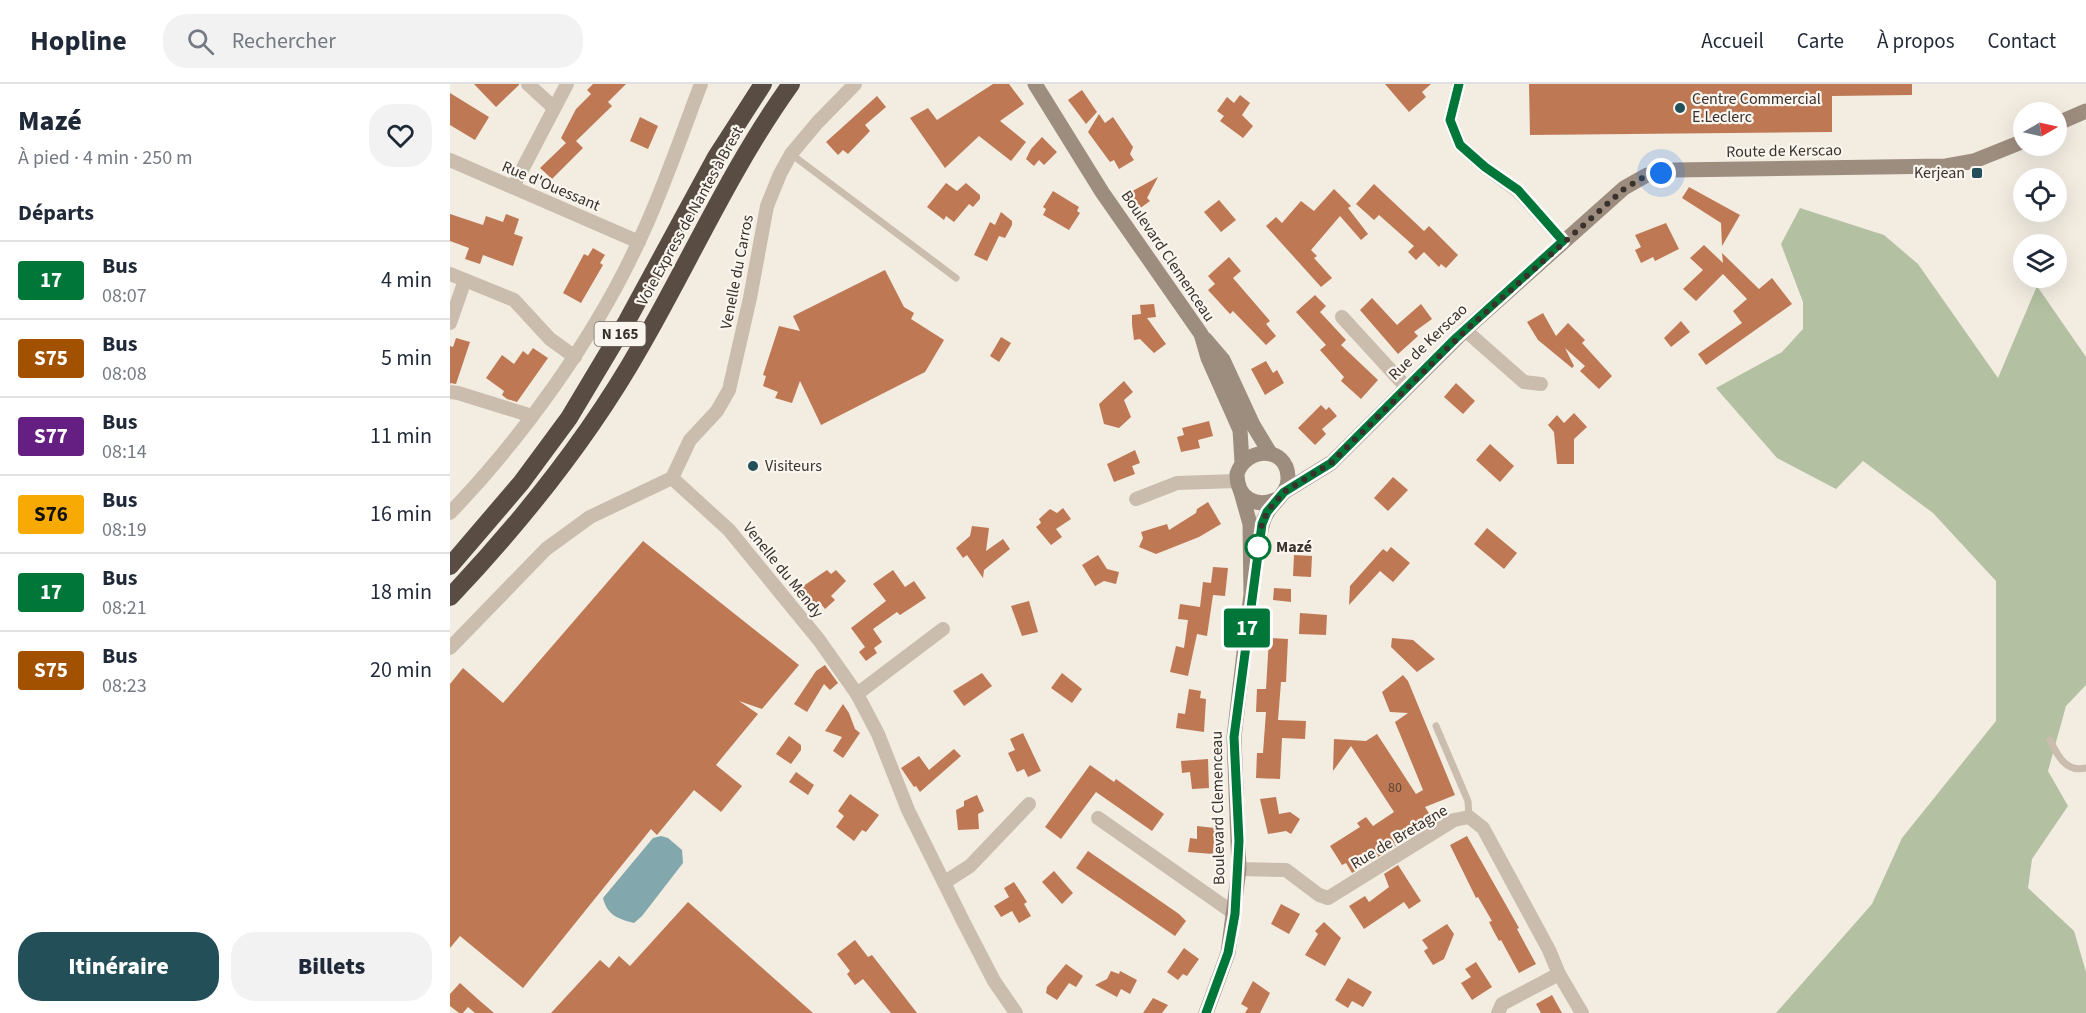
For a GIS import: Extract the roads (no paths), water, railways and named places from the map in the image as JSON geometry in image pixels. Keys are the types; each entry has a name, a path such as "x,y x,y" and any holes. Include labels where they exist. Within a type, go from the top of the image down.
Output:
{"highway":[{"name":"Voie Express de Nantes à Brest","path":"450,566 520,483 569,418 627,321 716,157 763,84"},
{"name":"Voie Express de Nantes à Brest","path":"450,597 536,502 589,431 642,344 728,183 770,113 791,84"}],"street":[{"path":"528,84 553,107"},
{"path":"513,187 567,84"},
{"path":"450,513 476,486 532,416 575,357 639,242 701,84"},
{"name":"Venelle du Carros","path":"672,478 690,440 717,411 729,390 746,318 767,206 791,154 855,84"},
{"name":"Boulevard Clemenceau","path":"1035,84 1102,192 1201,334 1208,358 1240,430 1242,462"},
{"path":"1459,84 1450,120 1460,145 1485,167 1518,190 1563,241"},
{"path":"2067,119 2086,111"},
{"name":"Route de Kerscao","path":"1563,241 1624,189 1647,175 1674,170 1946,166 1974,161 2013,145"},
{"name":"Rue d'Ouessant","path":"450,160 639,242"},
{"name":"Rue de Kerscao","path":"1281,496 1336,459 1466,330 1563,241"},
{"path":"450,274 514,300 550,339 575,357"},
{"path":"450,323 465,280"},
{"path":"1342,317 1407,388"},
{"path":"1466,330 1524,382 1541,384"},
{"path":"1201,334 1223,360 1252,425 1288,476 1281,496 1262,524 1251,594"},
{"path":"450,392 532,416"},
{"path":"1281,496 1262,504 1246,498 1239,487 1242,462 1255,453 1320,469"},
{"path":"450,648 546,549 590,517 672,478"},
{"name":"Venelle du Mendy","path":"672,478 729,530 819,640 857,694 878,734 908,810 994,981 1017,1013"},
{"path":"1136,499 1176,483 1239,487"},
{"name":"Boulevard Clemenceau","path":"1206,1013 1228,953 1235,914 1239,869 1234,737 1251,594 1250,524 1239,487"},
{"path":"857,694 943,629"},
{"path":"945,882 969,866 1029,804"},
{"name":"Rue de Bretagne","path":"1239,869 1286,870 1319,895 1328,898 1454,820 1469,817 1484,828 1549,950 1559,974 1582,1013"},
{"path":"1098,818 1235,914"},
{"path":"1498,1013 1502,1004 1559,974"}],"lane":[{"path":"791,154 956,278"},
{"path":"1436,726 1468,801 1469,817"},
{"path":"2050,740 2057,757 2071,768 2086,768"}],"water":[{"path":"661,836 668,838 682,850 683,863 634,923 618,918 607,909 603,898 653,838"}],"place":[{"name":"Centre Commercial E.Leclerc","path":"1680,108"},
{"name":"Kerjean","path":"1977,173"},
{"name":"Visiteurs","path":"753,466"},
{"name":"Mazé","path":"1258,547"}]}
